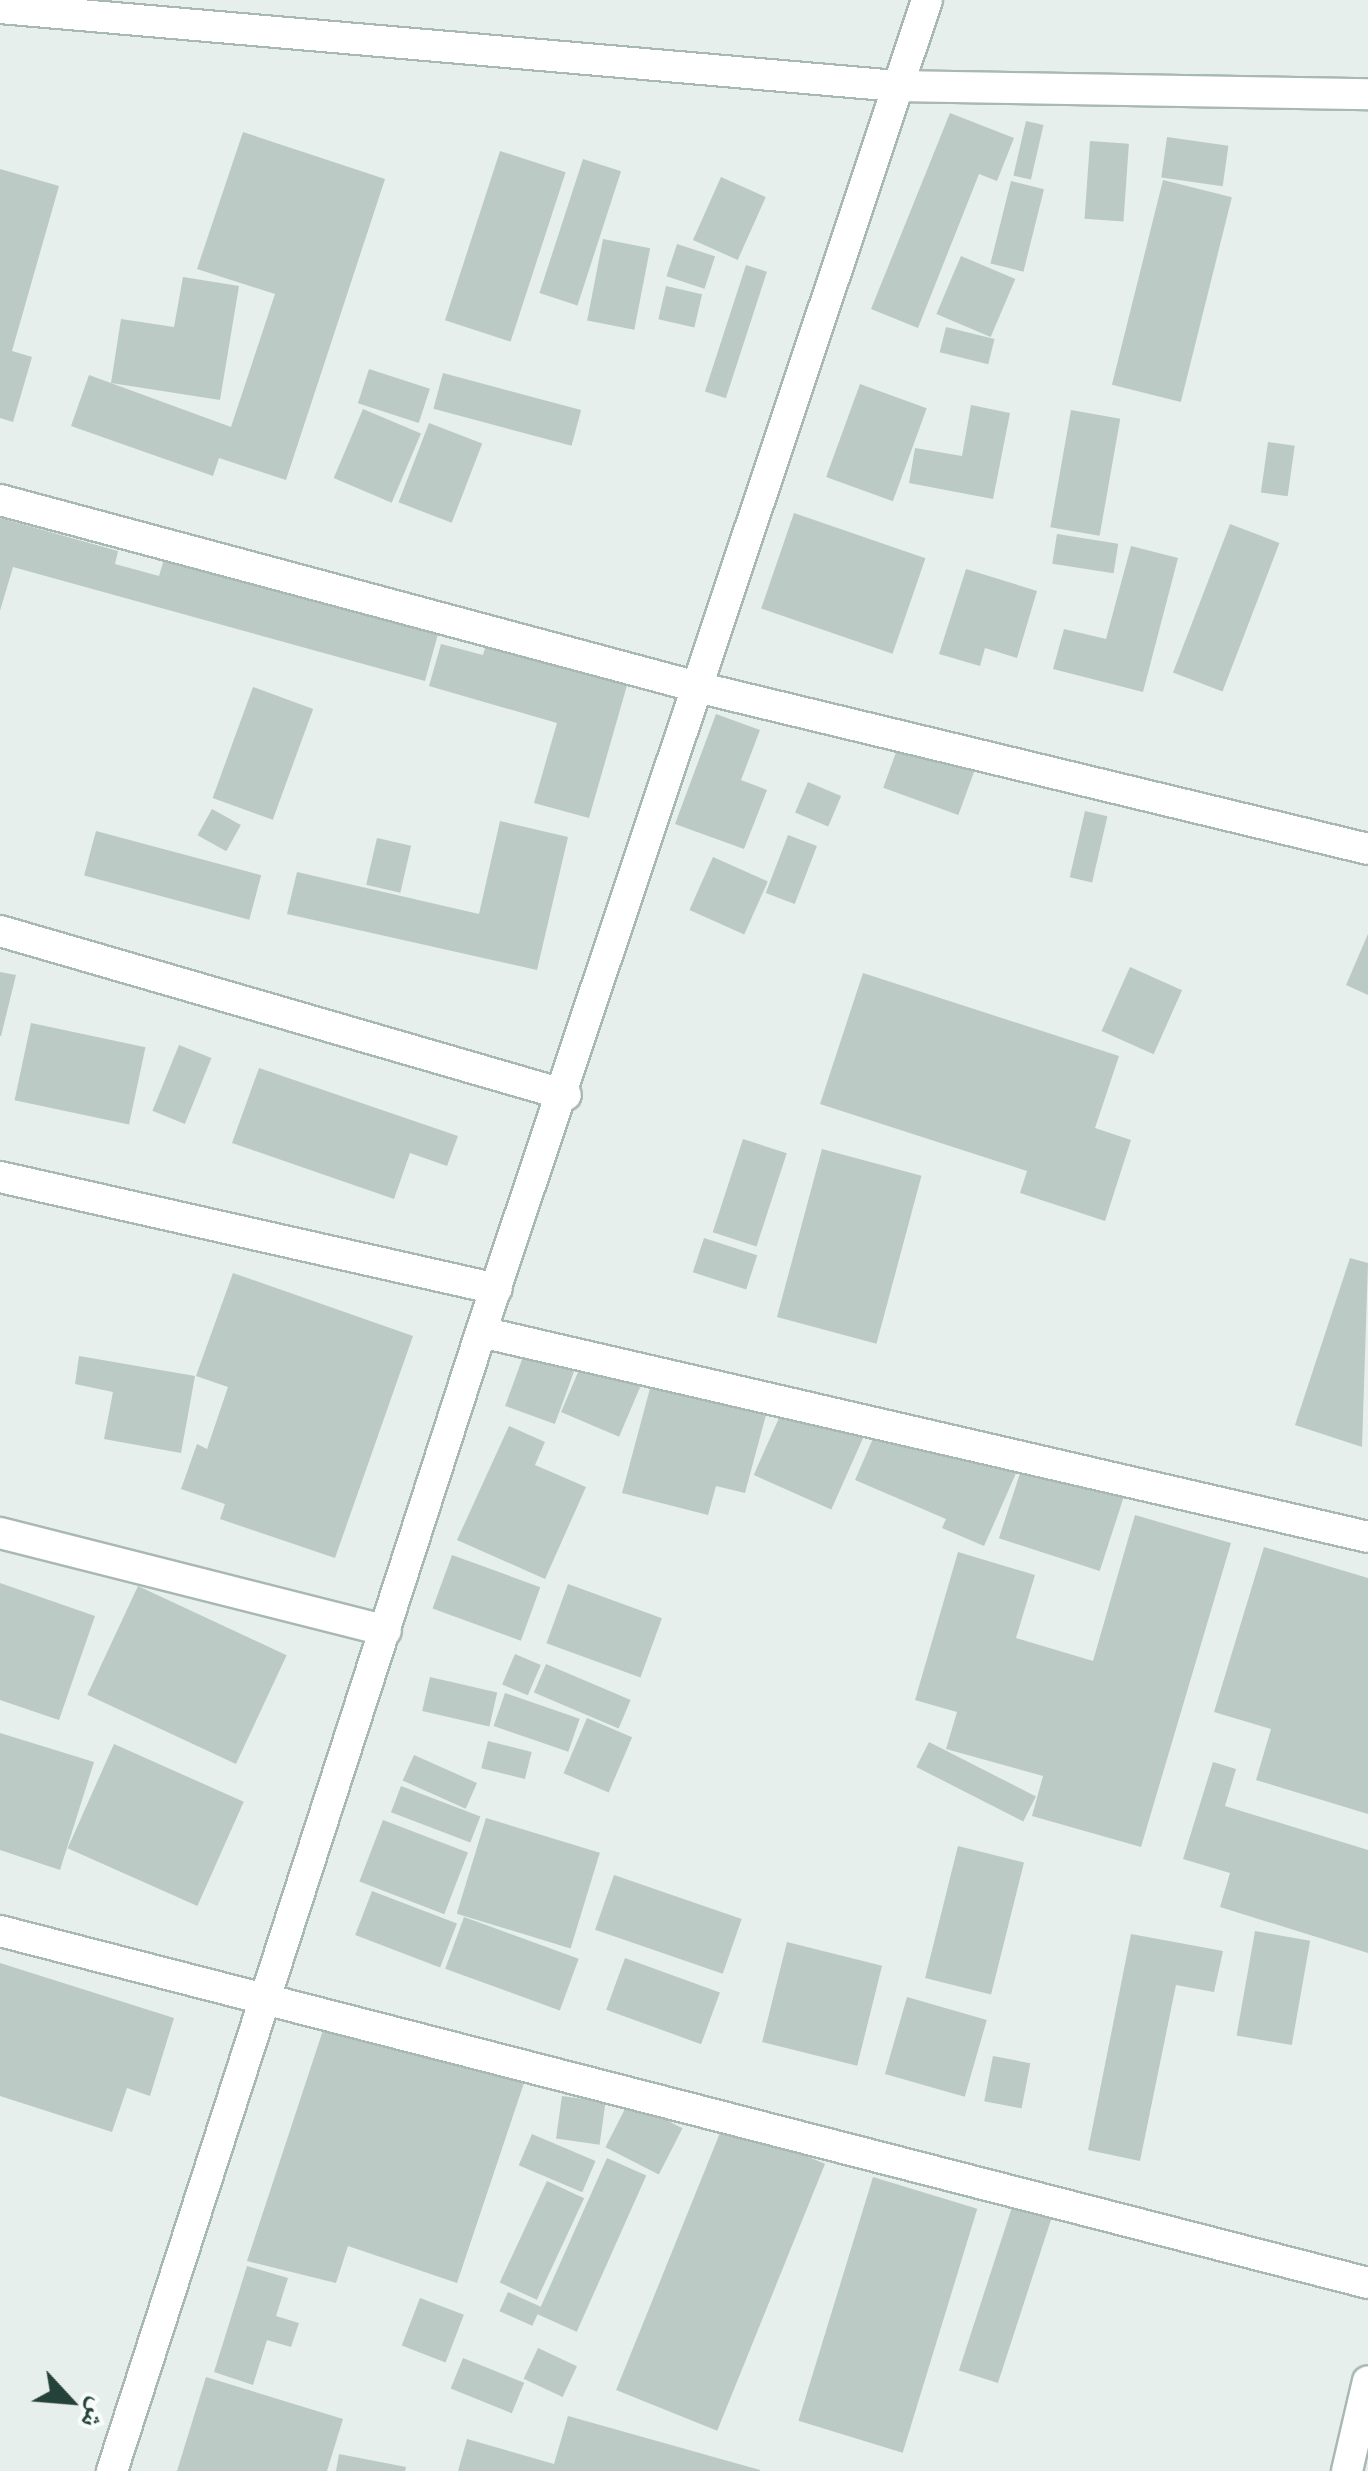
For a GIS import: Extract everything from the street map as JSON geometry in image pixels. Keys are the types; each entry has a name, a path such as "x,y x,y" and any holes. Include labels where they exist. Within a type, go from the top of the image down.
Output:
{"street":[{"path":"112,2471 481,1332 566,1095 928,0"},
{"path":"0,8 897,86 1368,94"},
{"path":"0,500 700,688 1368,849"},
{"path":"0,930 566,1095"},
{"path":"0,1178 496,1289"},
{"path":"481,1332 1368,1538"},
{"path":"0,1533 386,1631"},
{"path":"0,1931 1368,2282"},
{"path":"1347,2471 1368,2381"}],"building":[{"path":"950,113 1014,138 997,181 979,174 918,328 871,309"},
{"path":"1026,121 1044,125 1031,180 1013,176"},
{"path":"243,132 385,179 286,480 219,458 213,476 71,426 89,375 231,427 275,294 197,269"},
{"path":"1167,137 1228,146 1223,186 1161,178"},
{"path":"1090,141 1129,144 1123,222 1085,219"},
{"path":"500,151 566,172 511,342 445,320"},
{"path":"583,159 621,171 577,305 539,293"},
{"path":"0,169 59,186 12,351 32,357 13,422 0,418"},
{"path":"721,177 766,197 738,260 693,240"},
{"path":"1163,180 1232,197 1181,402 1112,385"},
{"path":"1011,181 1044,189 1023,272 990,263"},
{"path":"603,239 650,248 634,330 587,320"},
{"path":"677,244 715,256 705,289 666,276"},
{"path":"961,256 1015,279 991,337 936,314"},
{"path":"746,265 767,272 726,398 705,391"},
{"path":"183,277 239,286 220,400 111,383 121,319 174,327"},
{"path":"666,286 702,294 694,327 658,319"},
{"path":"946,327 995,339 988,364 940,352"},
{"path":"369,369 430,389 419,423 358,403"},
{"path":"443,373 581,410 572,446 433,409"},
{"path":"860,384 927,408 893,501 826,477"},
{"path":"971,405 1010,413 993,499 909,483 915,448 962,456"},
{"path":"363,409 421,434 392,503 334,478"},
{"path":"1071,410 1120,419 1100,536 1050,527"},
{"path":"429,423 482,443 452,523 399,502"},
{"path":"1268,442 1295,446 1288,496 1261,493"},
{"path":"794,513 925,558 893,654 761,608"},
{"path":"0,518 118,551 115,564 159,576 165,556 440,627 425,681 13,567 0,611"},
{"path":"1230,524 1279,543 1222,691 1173,672"},
{"path":"1057,534 1118,544 1114,573 1052,564"},
{"path":"1131,546 1178,558 1143,692 1053,669 1064,629 1106,639"},
{"path":"966,569 1037,591 1017,658 985,648 980,666 939,654"},
{"path":"489,634 630,675 589,818 534,803 557,723 429,686 441,644 483,655"},
{"path":"253,687 313,709 273,820 213,798"},
{"path":"716,714 760,730 741,780 767,790 744,849 675,824"},
{"path":"902,736 977,763 958,815 883,788"},
{"path":"808,782 841,796 828,826 795,812"},
{"path":"212,809 241,825 226,851 197,835"},
{"path":"1085,811 1107,816 1092,882 1070,877"},
{"path":"500,821 568,837 537,970 287,914 297,872 479,914"},
{"path":"96,831 261,875 249,920 84,875"},
{"path":"788,835 817,846 795,904 766,893"},
{"path":"377,838 411,846 400,893 366,885"},
{"path":"713,857 768,881 744,934 689,910"},
{"path":"1368,934 1368,995 1346,985"},
{"path":"1130,967 1182,990 1154,1054 1102,1031"},
{"path":"0,972 16,975 1,1036 0,1036"},
{"path":"863,973 1119,1056 1095,1128 1131,1140 1105,1221 1020,1193 1027,1171 820,1104"},
{"path":"31,1023 145,1047 129,1125 15,1100"},
{"path":"179,1045 211,1058 185,1124 152,1111"},
{"path":"259,1068 458,1136 447,1166 410,1153 394,1199 232,1143"},
{"path":"743,1139 787,1153 756,1246 713,1232"},
{"path":"822,1149 921,1176 876,1344 777,1317"},
{"path":"704,1238 757,1255 746,1290 693,1272"},
{"path":"1350,1258 1368,1263 1362,1447 1295,1425"},
{"path":"233,1273 413,1336 335,1558 220,1519 225,1504 181,1489 197,1444 207,1449 228,1387 196,1376"},
{"path":"528,1343 578,1361 555,1424 505,1406"},
{"path":"590,1344 648,1369 619,1437 561,1412"},
{"path":"79,1356 195,1376 181,1453 104,1439 113,1392 75,1384"},
{"path":"652,1381 767,1411 745,1493 716,1486 708,1515 622,1493"},
{"path":"787,1400 865,1435 831,1509 754,1475"},
{"path":"884,1413 1017,1471 984,1546 942,1528 946,1519 855,1480"},
{"path":"509,1426 545,1442 535,1465 586,1487 545,1579 457,1540"},
{"path":"1023,1464 1124,1497 1100,1571 999,1538"},
{"path":"1135,1515 1231,1543 1141,1847 1032,1816 1043,1776 946,1749 957,1712 915,1700 958,1552 1035,1575 1016,1638 1093,1661"},
{"path":"1264,1547 1368,1578 1368,1814 1256,1780 1271,1729 1214,1712"},
{"path":"452,1555 540,1587 521,1641 433,1609"},
{"path":"0,1583 95,1616 59,1720 0,1700"},
{"path":"568,1584 662,1618 640,1677 546,1643"},
{"path":"138,1586 287,1655 236,1764 87,1695"},
{"path":"515,1654 541,1665 528,1695 502,1684"},
{"path":"546,1664 631,1700 619,1728 534,1693"},
{"path":"430,1677 497,1693 489,1727 422,1711"},
{"path":"505,1693 580,1719 568,1752 494,1726"},
{"path":"587,1718 632,1737 609,1792 564,1773"},
{"path":"0,1733 94,1762 60,1870 0,1850"},
{"path":"488,1741 532,1752 525,1779 481,1768"},
{"path":"929,1742 1036,1796 1023,1821 916,1767"},
{"path":"114,1744 244,1802 197,1906 68,1848"},
{"path":"414,1755 477,1783 466,1809 403,1781"},
{"path":"1213,1762 1236,1769 1225,1806 1368,1850 1368,1953 1220,1907 1230,1873 1183,1859"},
{"path":"401,1786 480,1816 470,1843 391,1812"},
{"path":"486,1818 600,1853 571,1948 457,1914"},
{"path":"383,1820 468,1853 444,1914 359,1882"},
{"path":"958,1846 1024,1862 991,1994 925,1978"},
{"path":"614,1875 742,1919 723,1974 595,1930"},
{"path":"372,1891 457,1924 440,1967 355,1935"},
{"path":"464,1917 579,1959 560,2010 445,1969"},
{"path":"1255,1931 1310,1941 1292,2045 1237,2035"},
{"path":"1131,1934 1223,1951 1214,1992 1176,1985 1140,2161 1088,2150"},
{"path":"787,1942 882,1966 857,2066 762,2042"},
{"path":"625,1958 720,1993 701,2044 606,2010"},
{"path":"0,1963 174,2018 150,2096 127,2088 112,2132 0,2096"},
{"path":"907,1997 987,2020 965,2097 885,2074"},
{"path":"327,2018 524,2083 457,2283 348,2246 336,2283 247,2261"},
{"path":"993,2056 1030,2063 1022,2108 984,2101"},
{"path":"562,2096 606,2102 600,2145 556,2139"},
{"path":"629,2101 682,2128 659,2175 605,2147"},
{"path":"724,2123 825,2164 717,2431 616,2390"},
{"path":"532,2134 596,2161 582,2192 519,2165"},
{"path":"607,2158 646,2175 577,2332 537,2314"},
{"path":"873,2177 977,2209 903,2453 798,2421"},
{"path":"547,2181 584,2198 537,2300 500,2283"},
{"path":"1013,2204 1052,2217 998,2383 959,2370"},
{"path":"247,2266 288,2278 276,2316 299,2323 291,2347 267,2340 253,2385 214,2372"},
{"path":"508,2292 541,2307 532,2326 499,2311"},
{"path":"420,2298 464,2315 446,2362 402,2346"},
{"path":"538,2348 577,2366 563,2397 524,2379"},
{"path":"463,2358 524,2383 512,2413 451,2389"},
{"path":"206,2377 343,2419 327,2471 177,2471"},
{"path":"568,2416 760,2471 458,2471 467,2439 554,2464"},
{"path":"339,2454 406,2467 405,2471 336,2471"}]}
